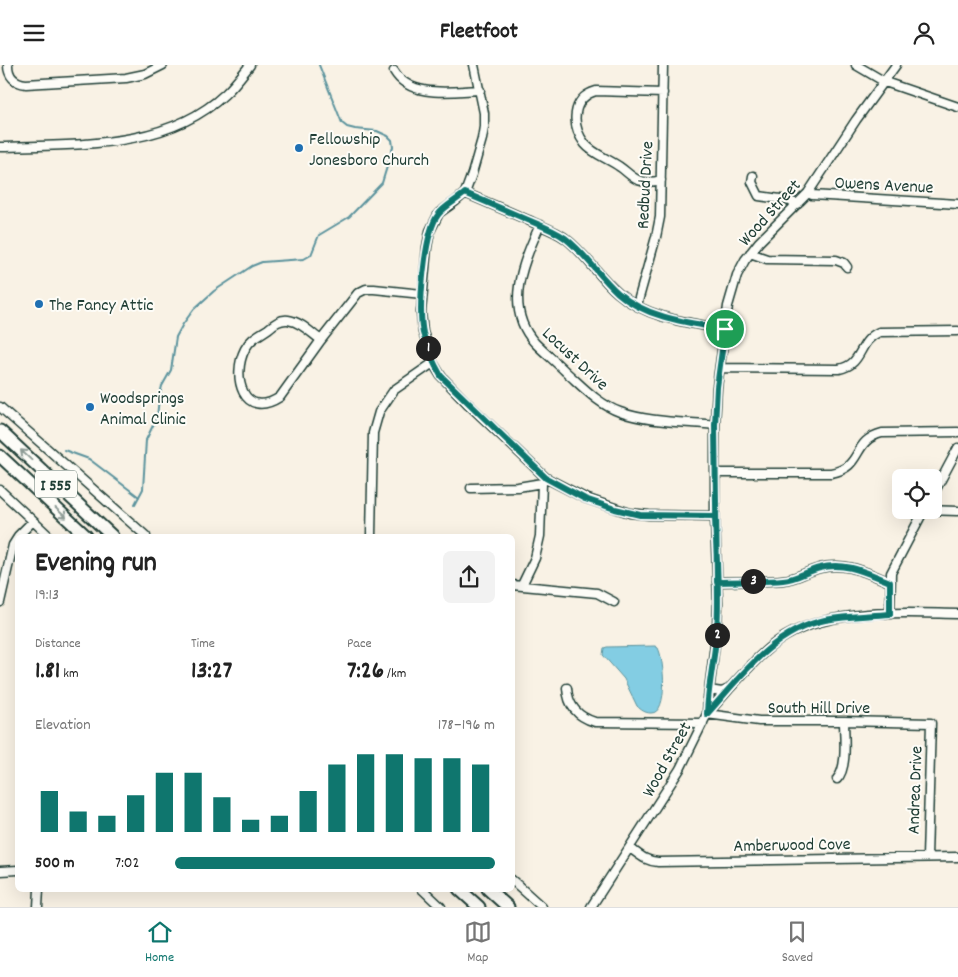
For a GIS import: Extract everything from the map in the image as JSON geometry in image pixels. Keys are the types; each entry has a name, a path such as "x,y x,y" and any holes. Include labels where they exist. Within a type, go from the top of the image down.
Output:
{"highway":[{"name":"I 555","path":"0,431 110,534"},
{"name":"I 555","path":"0,456 84,534"},
{"path":"462,892 479,907"},
{"path":"491,892 508,907"}],"street":[{"path":"8,65 9,72 14,79 26,84 126,78 145,74 163,65"},
{"path":"0,147 88,143 141,137 162,131 180,125 203,112 226,94 250,65"},
{"path":"474,65 484,113 484,127 472,174 465,193 439,213 434,221 427,247 422,294 423,332 433,363 441,376 544,480 585,499 630,513 715,516"},
{"name":"Redbud Drive","path":"637,305 660,217 663,65"},
{"path":"856,65 885,82 958,107"},
{"name":"Wood Street","path":"591,907 680,769 707,714 717,628 715,425 720,368 732,287 750,253 808,193 856,120 896,65"},
{"path":"394,71 400,79 419,89 480,91"},
{"path":"661,180 651,182 637,180 615,164 589,149 578,132 575,115 576,108 581,100 596,91 663,93"},
{"path":"753,176 752,182 759,196 787,200 798,204"},
{"path":"465,193 558,234 574,245 619,294 637,305 675,320 725,329"},
{"name":"Owens Avenue","path":"808,193 812,195 958,204"},
{"name":"Locust Drive","path":"540,225 522,266 518,293 518,307 524,324 535,342 593,397 621,413 640,417 715,425"},
{"path":"750,253 767,259 836,260 842,261 847,267"},
{"path":"321,340 299,324 283,320 251,340 245,348 241,359 241,391 245,397 256,403 264,404 280,397 358,293 366,289 380,289 422,294"},
{"path":"720,368 839,369 849,367 855,362 863,345 870,337 879,332 958,331"},
{"path":"371,534 373,433 379,412 394,390 433,363"},
{"path":"0,407 144,534"},
{"path":"715,473 831,473 848,467 855,460 860,446 866,439 874,435 882,433 958,432"},
{"path":"942,478 958,448"},
{"path":"471,488 518,487 544,480"},
{"path":"522,585 539,542 544,480"},
{"path":"0,490 47,534"},
{"path":"942,511 958,511"},
{"path":"890,614 891,573 919,519"},
{"path":"21,534 33,521"},
{"path":"0,602 15,542"},
{"path":"717,582 783,580 799,577 819,568 843,565 890,582"},
{"path":"515,585 596,593 614,602"},
{"path":"707,714 767,649 797,629 845,617 890,614 958,614"},
{"path":"567,688 569,701 576,711 584,719 595,722 703,723"},
{"path":"709,690 722,692 729,689"},
{"name":"South Hill Drive","path":"707,714 759,721 932,723"},
{"path":"837,779 844,766 844,721"},
{"name":"Andrea Drive","path":"927,857 932,723"},
{"name":"Amberwood Cove","path":"630,848 649,861 958,857"},
{"path":"0,871 15,871"},
{"path":"515,883 542,907"},
{"path":"38,892 38,907"},
{"path":"425,892 441,907"}],"water":[{"path":"655,646 660,654 664,685 661,705 657,711 649,713 637,706 624,679 603,655 604,648 607,647"}],"waterway":[{"path":"135,504 143,489 146,440 157,417 162,386 171,370 176,337 194,309 214,291 252,266 262,262 304,259 311,255 319,235 349,217 382,183 393,147 392,140 377,131 355,129 347,127 342,123 319,65"},
{"path":"64,450 89,459 139,497"}],"place":[{"name":"Fellowship Jonesboro Church","path":"299,148"},
{"name":"The Fancy Attic","path":"39,304"},
{"name":"Woodsprings Animal Clinic","path":"90,407"}],"route":[{"path":"465,193 565,238 580,250 598,273 619,294 642,307 675,320 725,329 717,387 714,450 717,582 783,580 799,577 819,568 843,565 890,582 890,614 855,615 824,620 797,629 760,655 707,714 717,628 715,516 640,515 585,499 546,478 467,403 441,376 433,363 423,332 422,294 430,231 439,213 465,193"}]}
